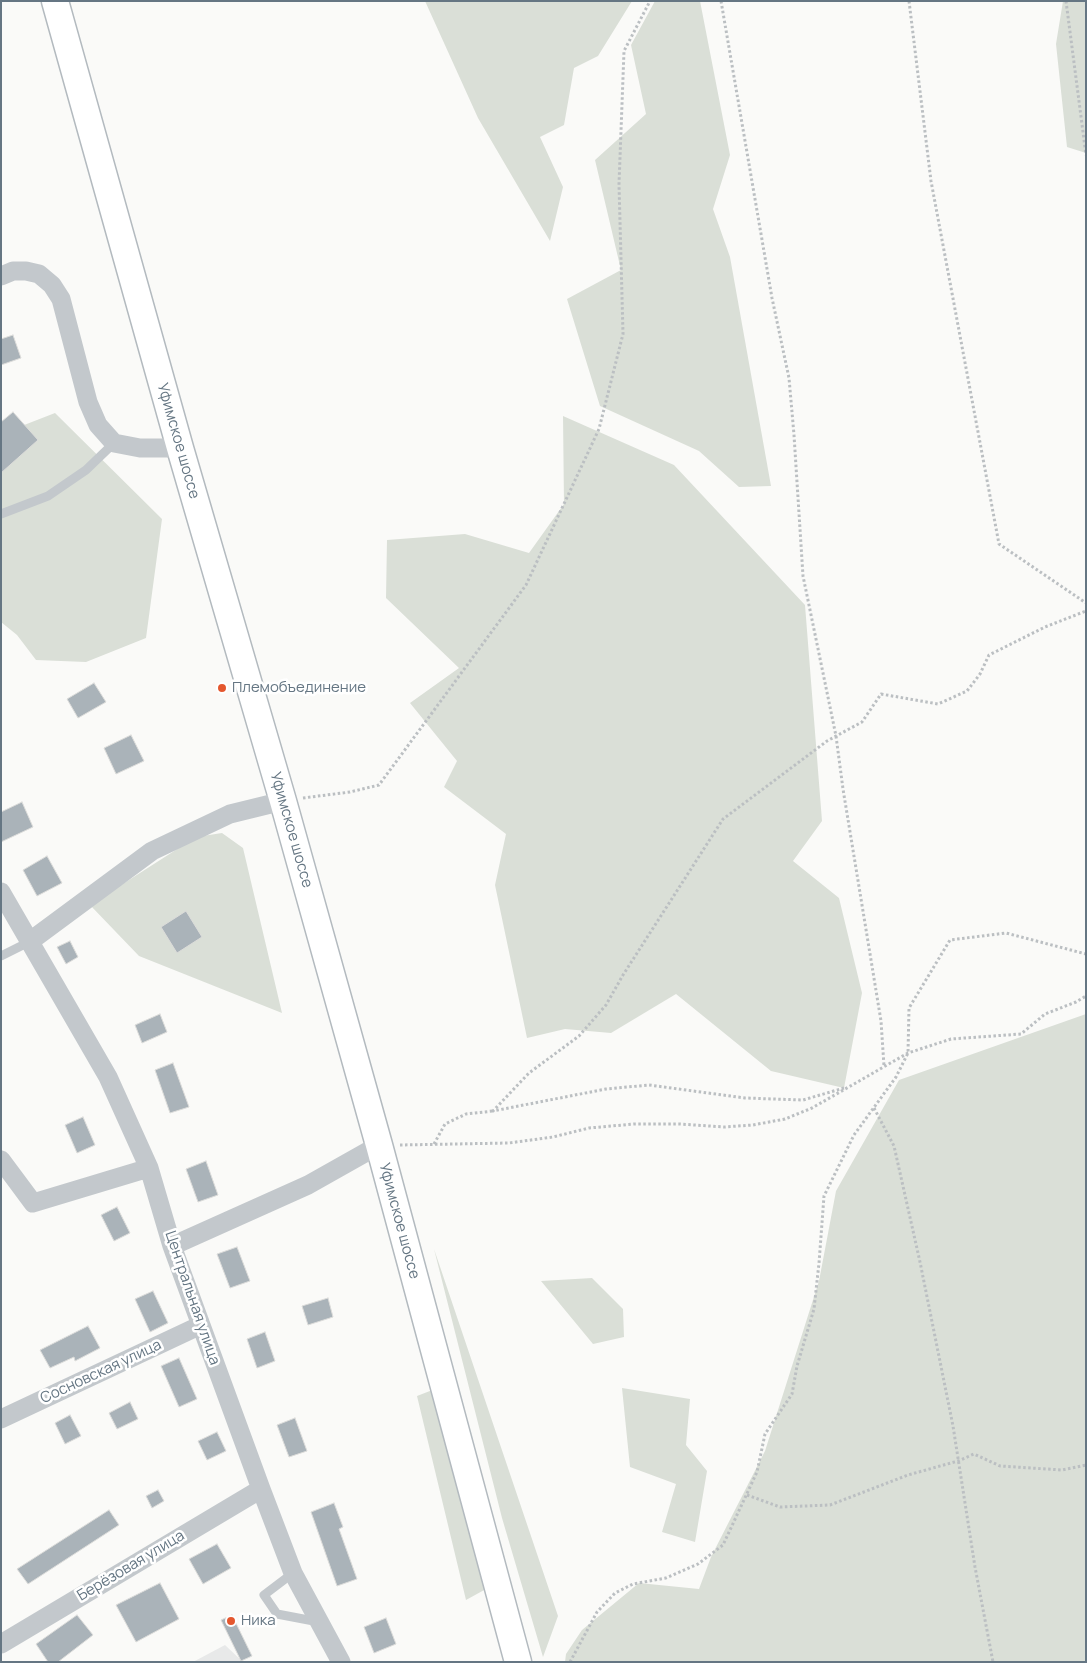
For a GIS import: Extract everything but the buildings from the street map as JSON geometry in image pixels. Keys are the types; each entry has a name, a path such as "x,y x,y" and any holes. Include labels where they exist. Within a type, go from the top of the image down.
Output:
{"main road":[{"name":"Уфимское шоссе","path":"55,1 180,448 283,800 379,1145 518,1662"}],"street":[{"path":"1,276 13,271 26,271 39,274 52,285 61,299 88,402 98,425 114,443 140,448 180,448"},
{"path":"29,942 152,851 230,814 283,800"},
{"name":"Центральная улица","path":"1,892 108,1077 149,1168 172,1246 293,1573 341,1662"},
{"path":"172,1246 308,1185 379,1145"},
{"path":"1,1160 34,1203 149,1168"},
{"name":"Сосновская улица","path":"1,1419 201,1326"},
{"name":"Берёзовая улица","path":"1,1644 261,1489"}],"lane":[{"path":"1,514 48,496 86,470 114,443"},
{"path":"1,956 29,942"},
{"path":"293,1573 264,1595 277,1614 319,1622"}],"path":[{"path":"283,800 350,792 379,786 526,585 595,438 599,429 623,334 619,184 624,51 650,1"},
{"path":"721,1 770,288 789,378 803,576 836,736 847,817 881,1021 884,1066"},
{"path":"909,1 931,181 999,544 1086,603"},
{"path":"1066,1 1086,155"},
{"path":"493,1111 529,1073 579,1036 606,1005 623,975 723,819 836,736 862,722 881,694 938,704 966,691 980,674 989,656 1045,627 1086,611"},
{"path":"570,1662 597,1612 615,1593 633,1584 666,1578 698,1564 723,1545 757,1472 765,1434 792,1394 797,1366 814,1309 824,1196 854,1135 896,1077 908,1053 909,1008 950,940 1006,933 1086,954"},
{"path":"379,1145 509,1143 553,1137 589,1128 634,1124 680,1124 724,1127 753,1125 785,1119 812,1108 908,1053 951,1039 1021,1034 1045,1014 1086,996"},
{"path":"434,1144 445,1124 466,1114 493,1111 606,1089 649,1085 745,1098 803,1100 844,1088"},
{"path":"874,1108 894,1146 920,1262 958,1461 993,1662"},
{"path":"747,1495 780,1507 830,1506 908,1475 958,1461 974,1454 1000,1466 1062,1470 1086,1465"}],"shaded area":[{"path":"425,1 632,1 598,56 574,68 564,125 540,137 563,187 550,241 478,118"},
{"path":"655,1 700,1 730,155 713,209 730,257 771,486 739,487 699,451 600,406 567,299 621,270 595,160 646,114 631,45"},
{"path":"1063,1 1086,1 1086,153 1067,147 1056,44"},
{"path":"55,413 162,519 146,638 86,662 36,660 17,635 1,622 1,434"},
{"path":"563,416 674,465 805,605 822,821 793,861 839,898 862,993 844,1088 771,1071 676,994 611,1033 565,1029 527,1038 495,885 506,834 444,787 457,761 410,703 459,668 386,598 387,540 465,534 529,553 564,504"},
{"path":"222,833 243,848 282,1013 139,956 90,905 196,837"},
{"path":"1086,1014 1086,1662 565,1662 566,1654 582,1630 639,1583 699,1589 711,1557 765,1451 819,1281 836,1191 899,1080"},
{"path":"434,1249 558,1616 543,1657 502,1518"},
{"path":"592,1278 623,1309 624,1337 593,1344 541,1281"},
{"path":"622,1388 690,1399 686,1445 707,1471 695,1542 662,1532 676,1484 630,1467"},
{"path":"435,1389 486,1589 466,1600 417,1396"},
{"path":"225,1645 243,1662 193,1662"}],"place":[{"name":"Племобъединение","path":"222,688"},
{"name":"Ника","path":"231,1621"}]}
